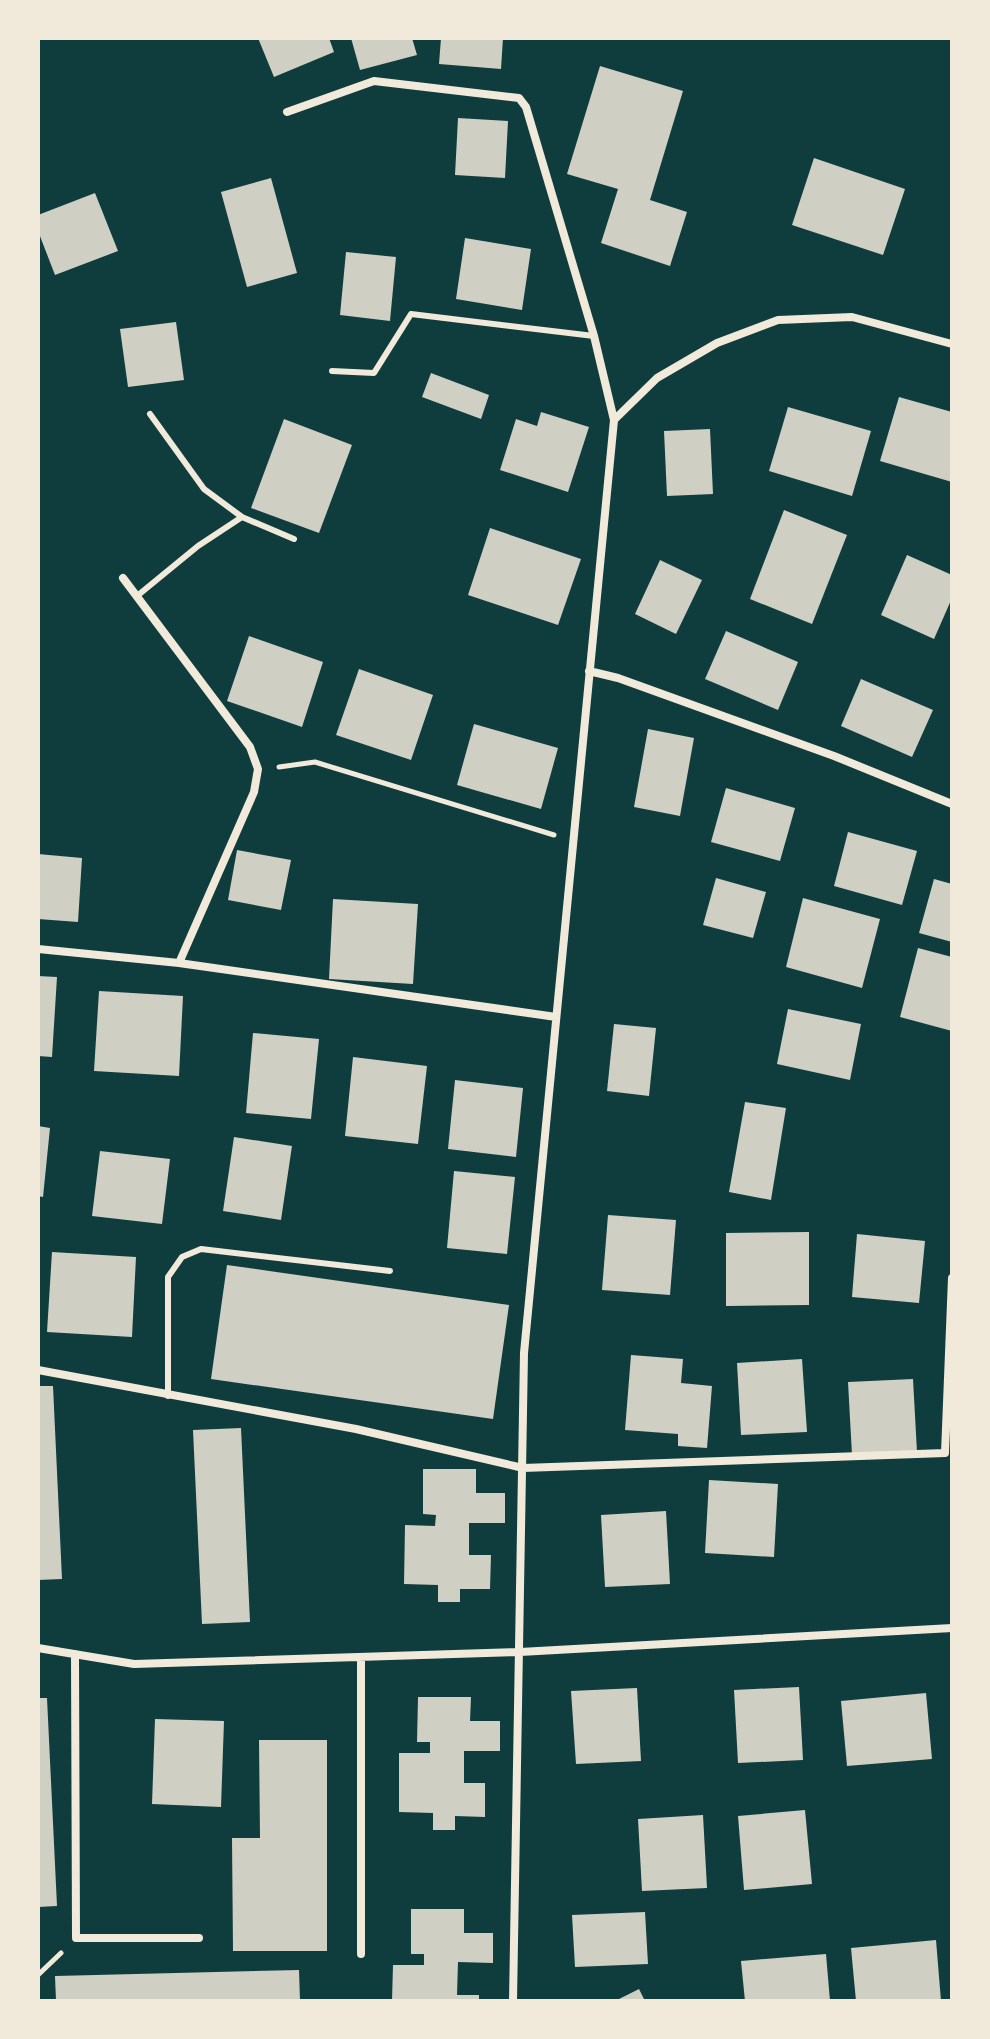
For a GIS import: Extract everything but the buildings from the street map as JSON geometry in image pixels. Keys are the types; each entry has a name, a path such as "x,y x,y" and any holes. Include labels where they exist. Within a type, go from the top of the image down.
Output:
{"street":[{"path":"287,112 374,81 519,98 526,107 594,336 614,420 524,1353 513,2001"},
{"path":"614,420 657,378 717,343 778,320 852,317 952,344"},
{"path":"123,578 250,747 258,769 254,792 179,963"},
{"path":"589,671 618,678 834,756 952,804"},
{"path":"38,949 179,963 556,1017"},
{"path":"38,1370 356,1429 523,1468 945,1453 952,1278"},
{"path":"38,1648 134,1664 520,1652 952,1628"},
{"path":"75,1654 76,1938 199,1938"},
{"path":"361,1657 361,1954"}],"lane":[{"path":"332,371 374,373 411,314 594,336"},
{"path":"150,414 204,489 242,517 294,539"},
{"path":"137,596 198,546 242,517"},
{"path":"168,1396 168,1277 182,1257 201,1249 390,1271"}],"path":[{"path":"258,769 315,762 573,841"},
{"path":"38,1975 76,1938"}]}
